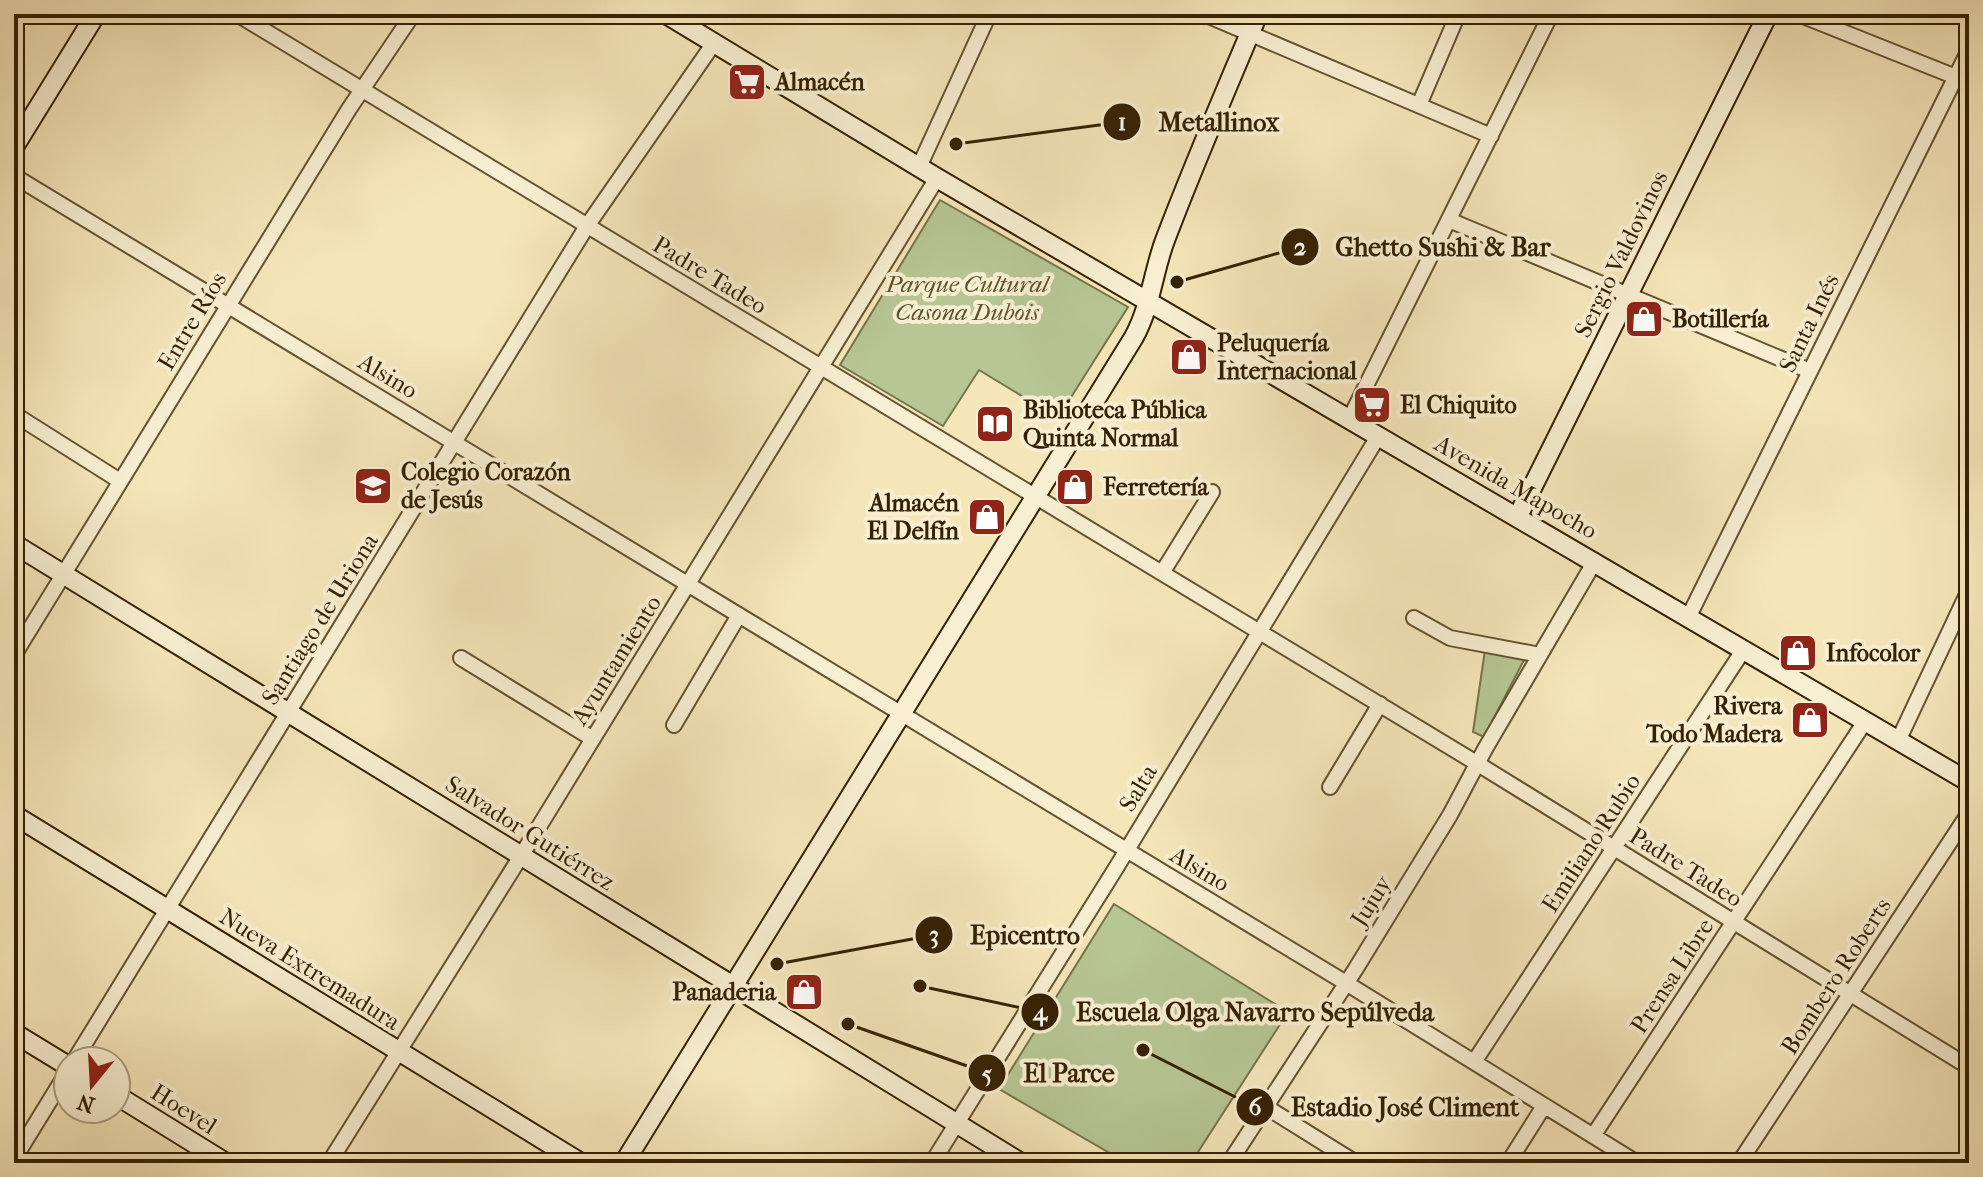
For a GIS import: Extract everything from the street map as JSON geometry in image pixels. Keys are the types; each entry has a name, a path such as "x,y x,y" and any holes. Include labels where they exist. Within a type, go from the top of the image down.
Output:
{"main road":[{"path":"14,147 96,14"},
{"name":"Avenida Mapocho","path":"666,14 688,20 714,43 937,178 1969,782"},
{"path":"624,1163 1134,337 1145,313 1178,207 1258,14"},
{"name":"Sergio Valdovinos","path":"1518,516 1768,14"},
{"name":"Salvador Gutiérrez","path":"14,544 1021,1163"},
{"name":"Nueva Extremadura","path":"14,815 581,1163"},
{"path":"14,1033 52,1058"},
{"name":"Hoevel","path":"132,1105 226,1163"}],"street":[{"name":"Padre Tadeo","path":"237,14 1380,704 1969,1067"},
{"name":"Entre Ríos","path":"14,655 362,89 413,14"},
{"path":"919,167 989,14"},
{"path":"1204,14 1491,136"},
{"path":"1419,105 1458,14"},
{"path":"1350,418 1551,14"},
{"path":"1798,14 1956,77"},
{"name":"Santiago de Uriona","path":"84,1045 587,226 714,43"},
{"name":"Santa Inés","path":"1689,616 1969,50"},
{"name":"Alsino","path":"14,176 1346,983 1637,1163"},
{"name":"Ayuntamiento","path":"329,1163 937,178"},
{"path":"1449,220 1810,371"},
{"path":"14,414 120,481"},
{"name":"Salta","path":"932,1163 1379,435"},
{"path":"1162,573 1212,492"},
{"name":"Jujuy","path":"1229,1163 1450,815 1595,561"},
{"path":"1899,739 1969,590"},
{"path":"674,725 739,615"},
{"path":"1414,618 1450,638 1540,655"},
{"name":"Emiliano Rubio","path":"1474,1062 1744,649"},
{"path":"461,658 593,739"},
{"path":"1330,787 1380,704"},
{"name":"Prensa Libre","path":"1593,1136 1866,720"},
{"name":"Bombero Roberts","path":"1739,1163 1969,813"},
{"path":"14,1159 52,1096"},
{"path":"1508,1163 1544,1106"},
{"path":"1266,1107 1356,1163"}],"green space":[{"name":"Parque Cultural Casona Dubois","path":"940,200 1128,307 1058,418 979,370 943,426 840,365"},
{"path":"1485,650 1525,658 1484,737 1473,732"},
{"path":"1114,904 1288,1012 1191,1163 1127,1163 999,1089"}],"place":[{"name":"Almacén","path":"747,82"},
{"name":"Metallinox","path":"956,144"},
{"name":"Ghetto Sushi & Bar","path":"1177,282"},
{"name":"Botillería","path":"1644,319"},
{"name":"Peluquería Internacional","path":"1189,357"},
{"name":"El Chiquito","path":"1372,405"},
{"name":"Biblioteca Pública Quinta Normal","path":"995,424"},
{"name":"Colegio Corazón de Jesús","path":"373,486"},
{"name":"Ferretería","path":"1075,487"},
{"name":"Almacén El Delfín","path":"987,517"},
{"name":"Infocolor","path":"1798,653"},
{"name":"Rivera Todo Madera","path":"1810,720"},
{"name":"Epicentro","path":"777,964"},
{"name":"Escuela Olga Navarro Sepúlveda","path":"920,986"},
{"name":"Panaderia","path":"804,992"},
{"name":"El Parce","path":"848,1024"},
{"name":"Estadio José Climent","path":"1143,1050"}]}
